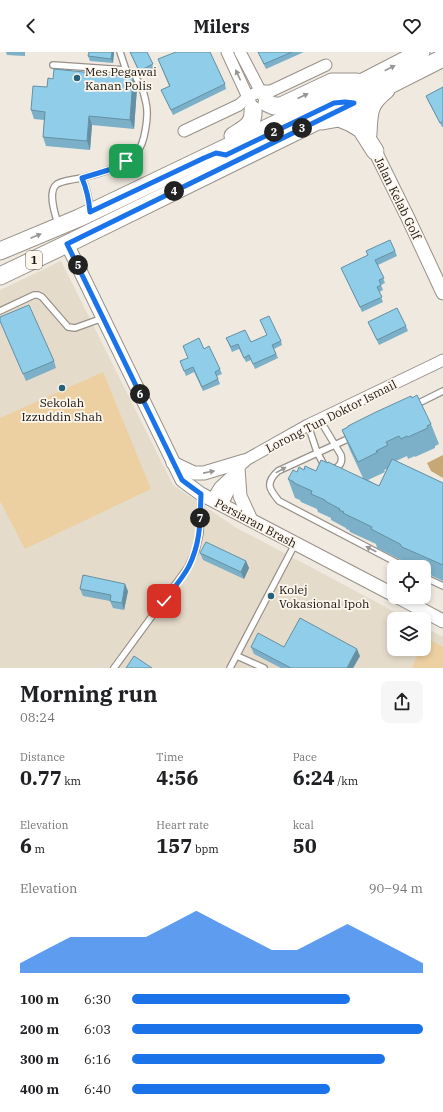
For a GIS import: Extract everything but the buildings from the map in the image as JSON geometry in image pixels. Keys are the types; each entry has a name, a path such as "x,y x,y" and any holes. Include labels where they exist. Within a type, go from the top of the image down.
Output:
{"main road":[{"name":"1","path":"0,251 90,212 421,52"},
{"name":"1","path":"0,276 443,58"},
{"path":"368,134 369,112 374,103 380,95 401,79"},
{"path":"210,155 225,141 248,126 252,121 257,100 274,106 281,106 332,82 361,82"},
{"path":"210,155 226,155 334,103 354,103"},
{"path":"310,124 339,118 361,129 375,151"}],"street":[{"path":"227,52 257,100"},
{"path":"240,52 257,100"},
{"path":"184,131 239,106 257,100 271,91 326,65"},
{"name":"Jalan Kelab Golf","path":"354,103 375,151 443,293"},
{"name":"Persiaran Brash","path":"67,244 182,480 212,500 387,591"},
{"name":"Lorong Tun Doktor Ismail","path":"238,468 308,425 440,362"},
{"path":"173,463 194,473 204,474 238,468"},
{"path":"212,500 230,488 238,468"},
{"path":"238,468 240,496 251,520"},
{"path":"411,604 443,621"}],"lane":[{"path":"120,52 126,70"},
{"path":"54,65 126,70 131,72 144,92 147,104 143,143 138,152 115,168 58,184 53,188 51,194 58,226"},
{"path":"82,178 88,195 90,212"},
{"path":"0,311 34,295 42,296 68,327 75,328 103,318"},
{"path":"410,408 443,391"},
{"path":"308,425 317,452 324,466 329,469 334,469 341,463 341,455 336,444 320,420"},
{"path":"356,434 278,471 272,476 269,482 271,491 279,501 393,560"},
{"path":"114,668 188,567 196,550 200,533 212,500"},
{"path":"230,668 296,543"},
{"path":"431,580 443,586"},
{"path":"236,656 264,668"}],"shaded area":[{"name":"Sekolah Izzuddin Shah","path":"61,261 173,485 235,527 395,612 387,612 387,656 431,656 431,631 443,637 443,668 0,668 0,290"},
{"path":"103,372 151,489 25,549 0,501 0,418"},
{"path":"443,455 443,478 431,471 427,463"},
{"path":"431,640 443,647 443,668 412,668 417,656 431,656"}],"place":[{"name":"Mes Pegawai Kanan Polis","path":"77,78"},
{"name":"Sekolah Izzuddin Shah","path":"62,388"},
{"name":"Kolej Vokasional Ipoh","path":"271,596"}],"route":[{"path":"126,161 115,168 82,178 88,195 90,212 204,158 216,153 226,155 334,103 354,103 67,244 182,480 201,494 200,533 196,550 188,567 164,601"}]}
